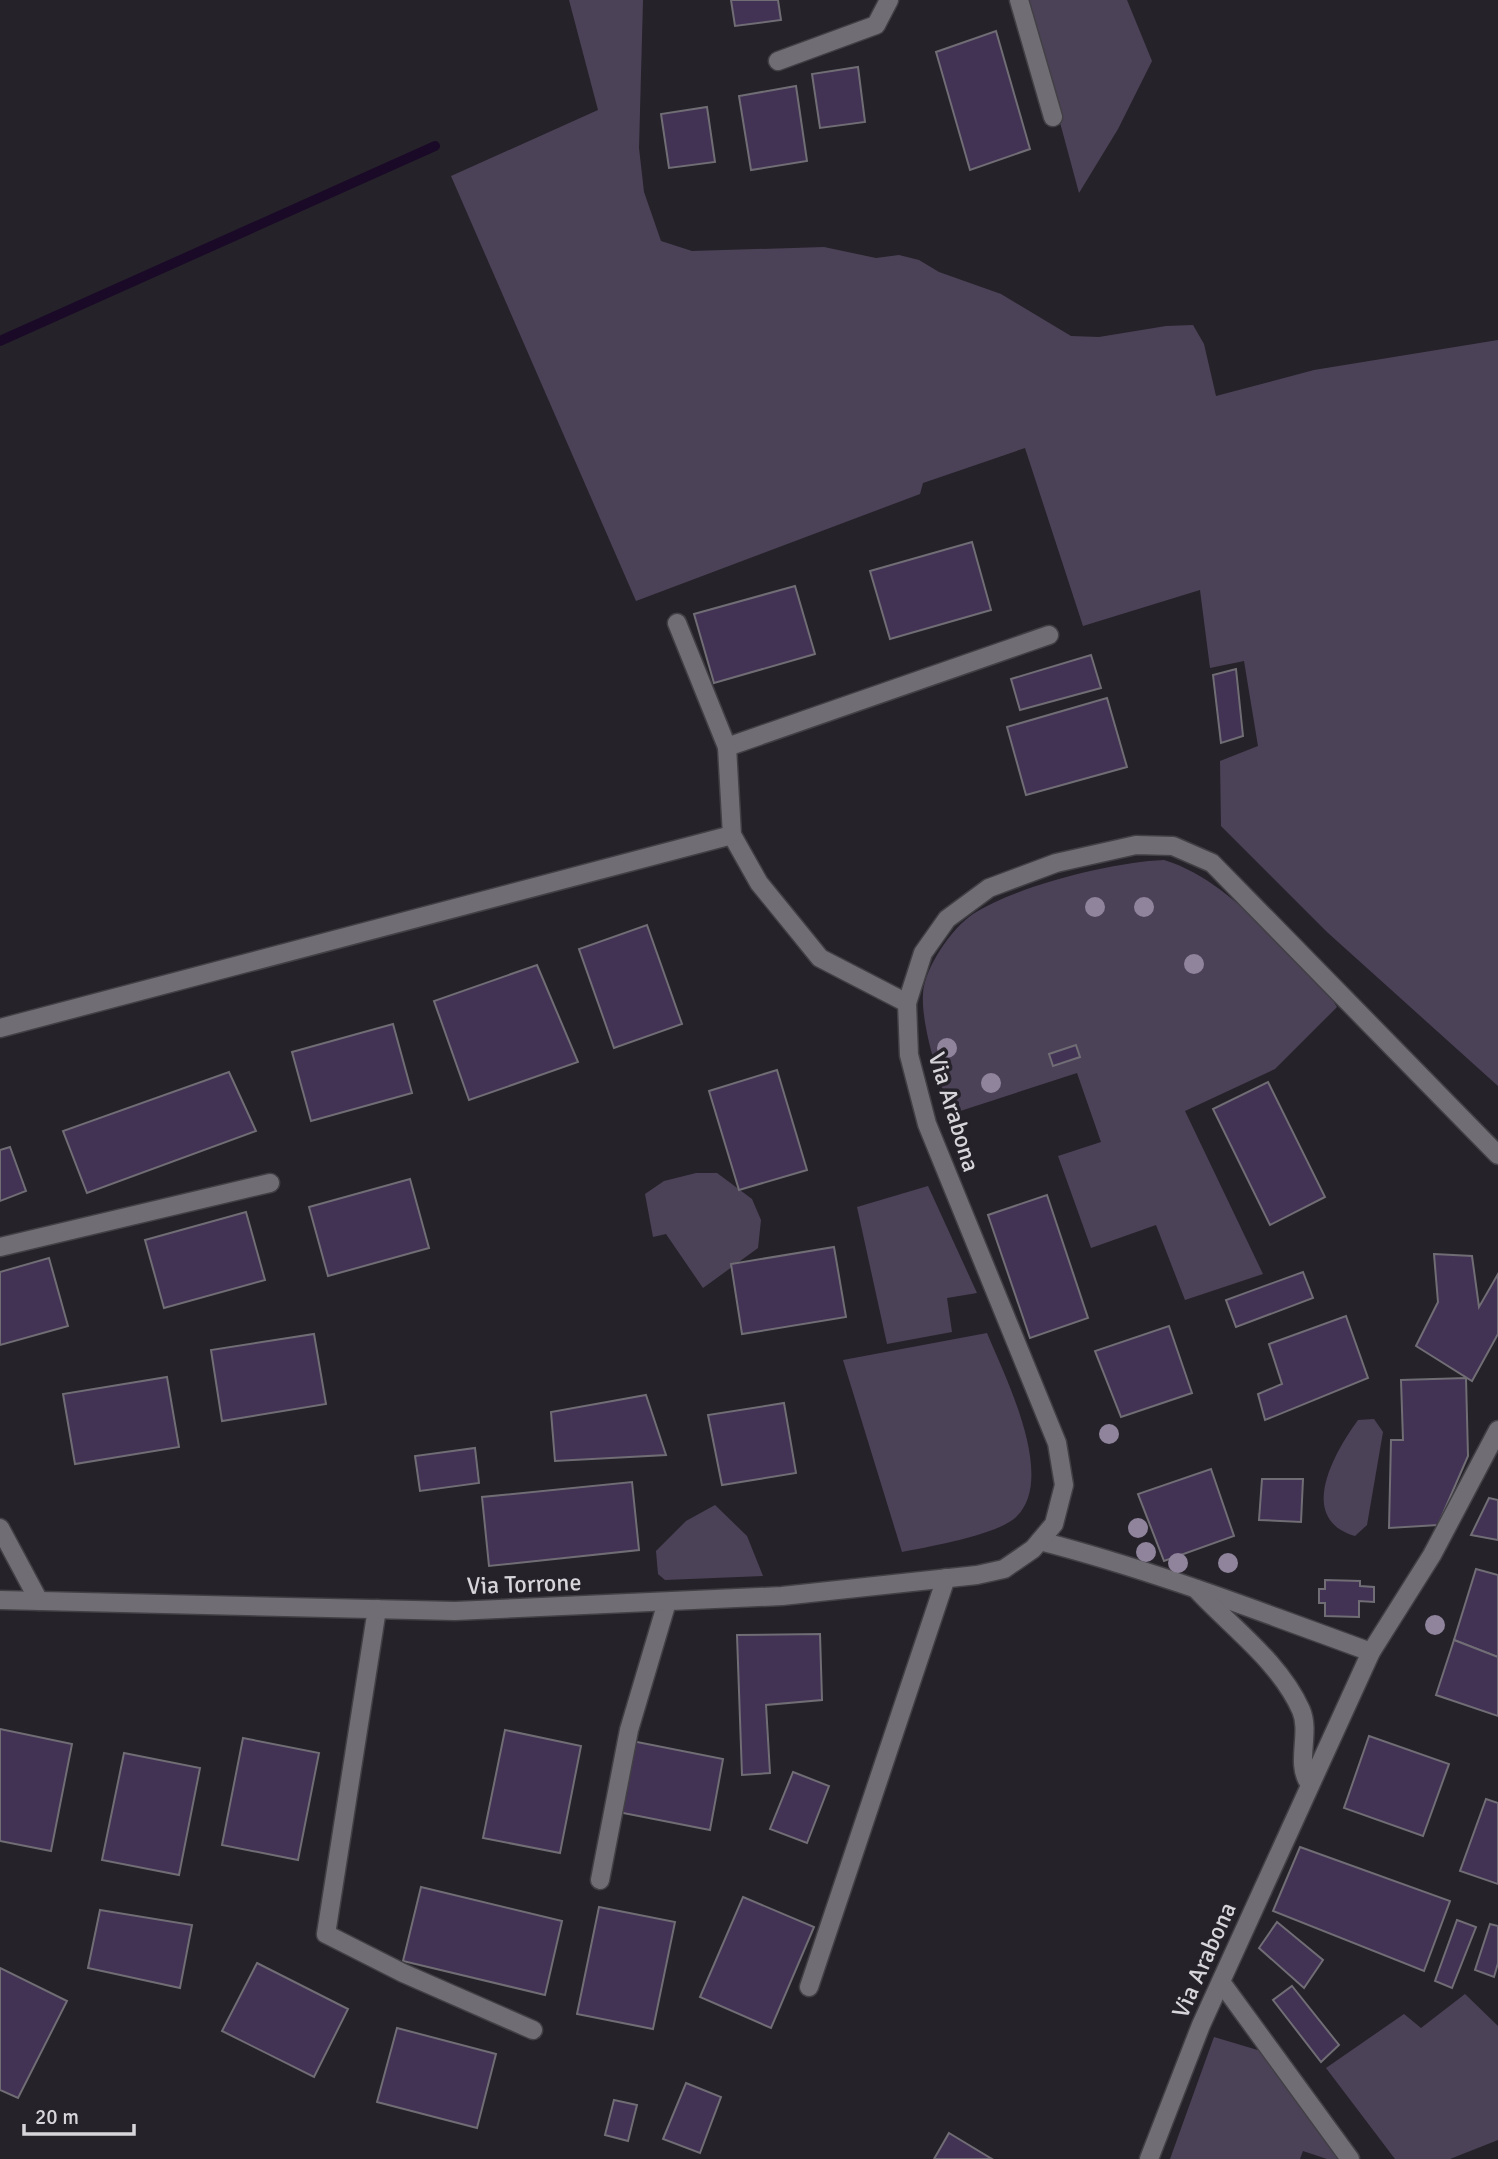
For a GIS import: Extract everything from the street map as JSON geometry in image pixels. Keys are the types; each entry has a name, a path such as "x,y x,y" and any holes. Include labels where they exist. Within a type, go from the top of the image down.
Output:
{"street":[{"path":"779,61 876,25 889,0"},
{"path":"1019,0 1053,117"},
{"path":"677,623 727,747 732,835 759,883 820,958 907,1003"},
{"path":"727,747 1049,635"},
{"path":"0,1028 732,835"},
{"name":"Via Arabona","path":"1040,1541 1054,1524 1063,1485 1057,1443 927,1124 909,1055 907,1003 923,953 947,919 989,888 1056,863 1136,845 1173,846 1212,863 1498,1155"},
{"path":"0,1247 270,1183"},
{"name":"Via Arabona","path":"1149,2159 1221,1982 1309,1783 1371,1652 1432,1555 1498,1430"},
{"path":"0,1528 39,1601"},
{"path":"1040,1541 1118,1561 1193,1586 1371,1652"},
{"name":"Via Torrone","path":"1,1604 39,1601 455,1611 782,1596 902,1586 1004,1569 1040,1541"},
{"path":"809,1987 946,1578"},
{"path":"1193,1586 1270,1664 1294,1698 1304,1721 1303,1775 1309,1783"},
{"path":"600,1880 629,1730 667,1602"},
{"path":"377,1609 326,1934 403,1973 533,2030"},
{"path":"1221,1982 1350,2159"}],"shaded area":[{"path":"569,0 643,0 639,148 644,192 661,241 692,251 824,247 876,258 899,255 919,260 939,272 1001,294 1071,336 1099,337 1166,326 1193,325 1204,344 1216,396 1314,370 1498,340 1498,1086 1327,932 1221,826 1220,761 1258,746 1244,661 1210,668 1200,590 1083,626 1025,448 923,483 920,494 636,601 451,176 598,110"},
{"path":"1027,0 1127,0 1152,61 1118,129 1079,193"},
{"path":"1164,860 1187,869 1231,898 1326,990 1337,1007 1275,1069 1185,1111 1263,1274 1185,1300 1156,1225 1091,1248 1058,1156 1101,1142 1077,1073 951,1114 932,1054 923,1007 925,984 934,961 956,929 973,914 1014,894 1066,877 1119,865"},
{"path":"696,1173 717,1173 752,1199 761,1220 758,1248 703,1288 666,1234 653,1237 645,1194 664,1181"},
{"path":"928,1186 977,1293 947,1298 952,1332 887,1344 857,1207"},
{"path":"987,1333 1024,1428 1030,1454 1031,1479 1027,1501 1015,1518 993,1530 961,1540 902,1552 843,1360"},
{"path":"1374,1419 1383,1432 1367,1525 1355,1536 1337,1527 1327,1515 1325,1484 1339,1450 1358,1420"},
{"path":"715,1505 747,1536 763,1576 665,1580 658,1574 656,1551 686,1521"},
{"path":"1465,1994 1498,2026 1498,2140 1450,2159 1395,2159 1326,2068 1404,2014 1421,2028"},
{"path":"1214,2037 1271,2054 1344,2159 1327,2159 1303,2151 1300,2159 1170,2159"}],"building":[{"path":"731,0 778,0 781,20 735,26"},
{"path":"996,31 1030,149 970,170 936,52"},
{"path":"858,67 865,122 820,128 812,74"},
{"path":"796,86 807,161 751,170 739,96"},
{"path":"707,107 715,162 669,168 661,114"},
{"path":"972,542 991,610 890,639 870,571"},
{"path":"795,586 815,654 714,683 694,614"},
{"path":"1091,655 1101,688 1020,710 1011,679"},
{"path":"1236,669 1243,736 1221,743 1213,675"},
{"path":"1107,698 1127,767 1026,795 1007,727"},
{"path":"647,925 682,1024 614,1048 579,949"},
{"path":"537,965 578,1062 469,1100 434,1001"},
{"path":"393,1024 412,1093 311,1121 292,1052"},
{"path":"1076,1045 1080,1057 1053,1066 1049,1054"},
{"path":"777,1070 807,1170 739,1190 709,1091"},
{"path":"229,1072 256,1131 87,1193 63,1131"},
{"path":"1268,1082 1325,1197 1270,1225 1213,1109"},
{"path":"10,1147 26,1191 0,1201 0,1150"},
{"path":"410,1179 429,1248 328,1276 309,1207"},
{"path":"1047,1195 1088,1318 1030,1338 988,1215"},
{"path":"246,1212 265,1280 164,1308 145,1240"},
{"path":"834,1247 846,1317 742,1334 731,1264"},
{"path":"1434,1254 1472,1256 1479,1307 1498,1274 1498,1334 1472,1381 1416,1346 1438,1302"},
{"path":"49,1258 68,1326 0,1345 0,1272"},
{"path":"1303,1272 1313,1298 1236,1327 1226,1300"},
{"path":"1346,1316 1368,1378 1265,1420 1258,1394 1282,1384 1269,1344"},
{"path":"1169,1326 1192,1393 1121,1417 1095,1351"},
{"path":"314,1334 326,1404 222,1421 211,1350"},
{"path":"167,1377 179,1447 75,1464 63,1394"},
{"path":"1466,1378 1468,1456 1438,1525 1389,1528 1391,1440 1403,1440 1401,1380"},
{"path":"646,1395 666,1455 555,1461 551,1412"},
{"path":"784,1403 796,1473 722,1485 708,1415"},
{"path":"475,1448 479,1483 420,1491 415,1456"},
{"path":"1211,1469 1234,1536 1164,1561 1138,1494"},
{"path":"1262,1479 1303,1479 1301,1522 1259,1520"},
{"path":"632,1482 639,1550 489,1566 482,1497"},
{"path":"1489,1498 1498,1500 1498,1540 1471,1535"},
{"path":"1476,1569 1498,1575 1498,1657 1454,1640"},
{"path":"1325,1580 1360,1581 1360,1586 1374,1587 1374,1602 1359,1601 1359,1617 1325,1616 1325,1603 1319,1603 1319,1589 1325,1589"},
{"path":"820,1634 822,1700 766,1705 770,1773 742,1775 737,1635"},
{"path":"1454,1640 1498,1657 1498,1716 1436,1695"},
{"path":"0,1729 72,1744 51,1851 0,1841"},
{"path":"505,1730 581,1746 560,1853 483,1838"},
{"path":"1369,1736 1449,1764 1423,1836 1344,1808"},
{"path":"243,1738 319,1753 298,1860 222,1845"},
{"path":"632,1741 723,1759 710,1830 618,1812"},
{"path":"124,1753 200,1768 179,1875 102,1860"},
{"path":"793,1772 829,1786 807,1843 770,1829"},
{"path":"1486,1799 1498,1803 1498,1884 1460,1871"},
{"path":"1300,1847 1450,1901 1424,1971 1273,1911"},
{"path":"421,1887 562,1921 545,1995 403,1961"},
{"path":"743,1897 814,1927 771,2028 700,1997"},
{"path":"599,1907 675,1922 653,2029 577,2014"},
{"path":"100,1910 192,1925 180,1988 88,1968"},
{"path":"1457,1920 1476,1927 1452,1988 1435,1981"},
{"path":"1277,1922 1323,1960 1304,1988 1259,1948"},
{"path":"1490,1924 1498,1926 1498,1963 1494,1977 1475,1970"},
{"path":"257,1963 348,2009 314,2077 222,2031"},
{"path":"0,1968 67,2001 18,2098 0,2090"},
{"path":"1292,1986 1339,2045 1321,2062 1273,2000"},
{"path":"397,2028 496,2054 477,2128 377,2102"},
{"path":"686,2083 721,2097 700,2153 663,2139"},
{"path":"614,2100 637,2105 628,2141 605,2135"},
{"path":"949,2133 992,2159 934,2159"}],"waterway":[{"path":"0,341 435,146"}]}
